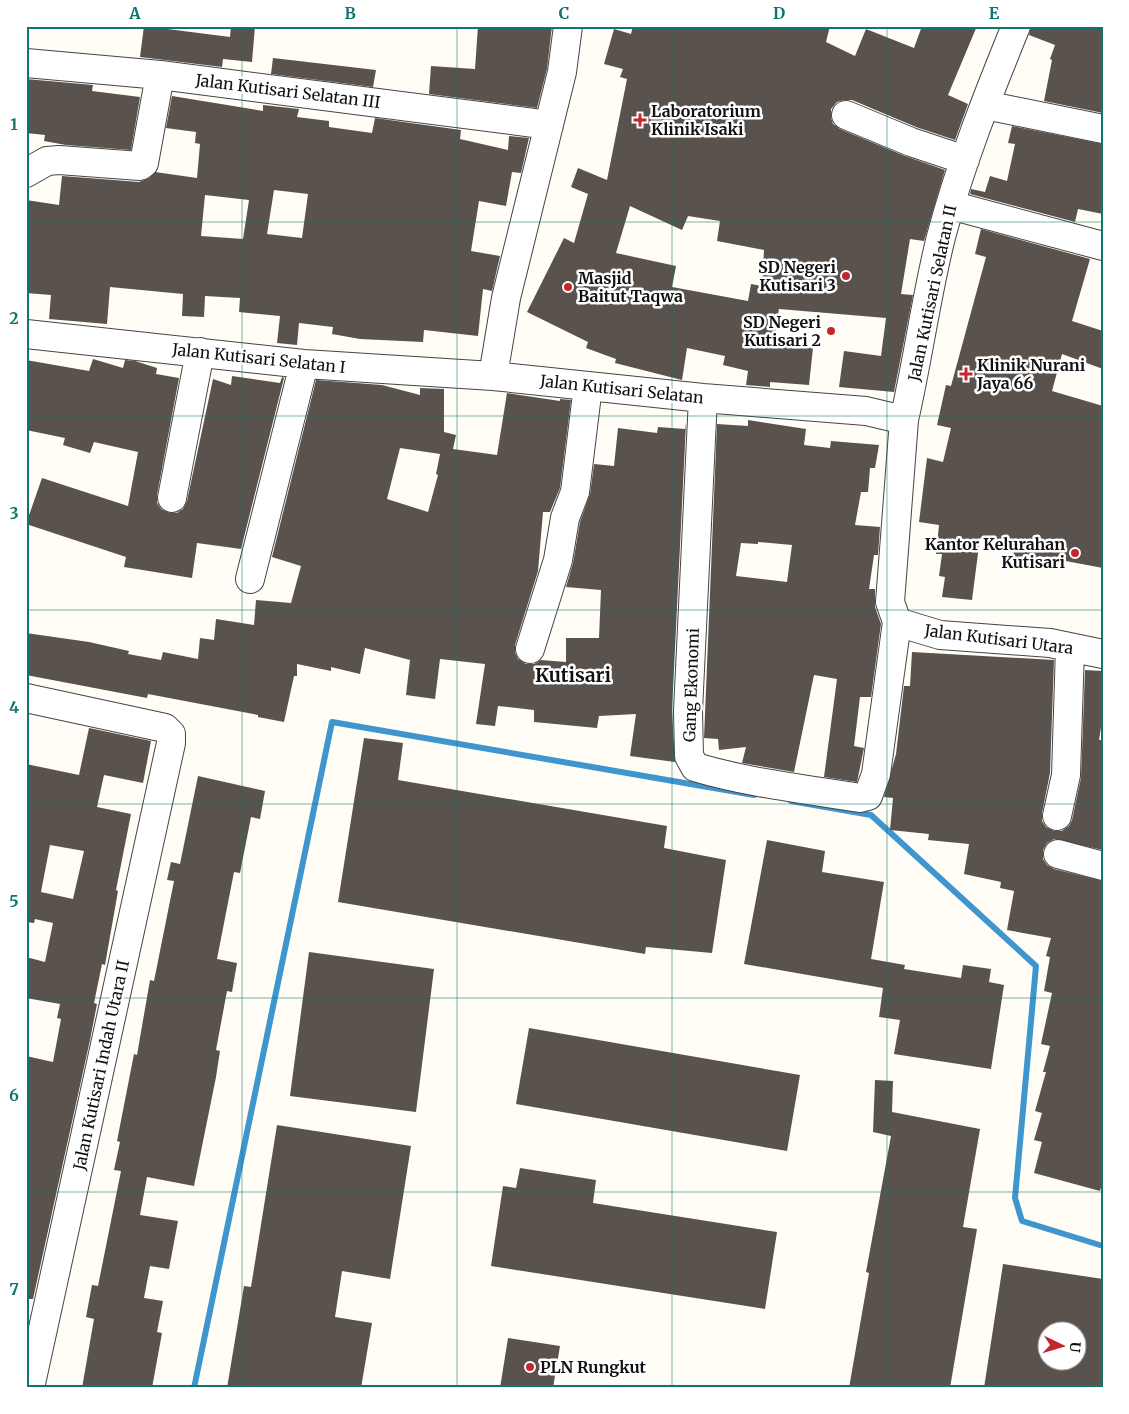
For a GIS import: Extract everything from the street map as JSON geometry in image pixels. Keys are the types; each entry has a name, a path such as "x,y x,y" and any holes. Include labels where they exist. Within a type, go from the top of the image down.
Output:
{"street":[{"path":"493,376 506,298 562,72 568,26"},
{"name":"Jalan Kutisari Selatan II","path":"904,420 941,239 950,205 985,105 1016,26"},
{"name":"Jalan Kutisari Selatan III","path":"26,63 160,75 549,125"},
{"path":"26,174 47,161 60,160 140,166 144,163 160,75"},
{"path":"985,105 1103,129"},
{"path":"846,115 911,142 965,160"},
{"path":"950,205 1103,246"},
{"name":"Jalan Kutisari Selatan I","path":"26,334 304,364 493,376"},
{"path":"172,498 200,352"},
{"path":"250,579 304,364"},
{"name":"Jalan Kutisari Selatan","path":"493,376 703,398 866,411 904,420"},
{"path":"530,649 558,560 566,518 575,492 588,386"},
{"name":"Gang Ekonomi","path":"703,398 698,458 700,496 688,711 689,756 695,767 731,778 784,787 860,798 868,796 876,774 897,622"},
{"path":"897,622 890,602 904,420"},
{"name":"Jalan Kutisari Utara","path":"897,622 940,635 1050,643 1103,654"},
{"path":"1057,816 1066,775 1070,648"},
{"name":"Jalan Kutisari Indah Utara II","path":"26,698 165,728 171,734 171,743 30,1388"},
{"path":"1058,854 1103,866"}],"building":[{"path":"144,26 230,37 231,26 255,26 252,62 223,59 222,67 140,57"},
{"path":"478,26 552,26 547,69 537,108 429,94 431,66 475,69"},
{"path":"633,26 830,26 826,42 855,56 866,29 914,48 922,26 977,26 948,95 968,104 955,140 916,127 852,100 837,102 831,109 833,124 840,129 905,156 945,170 924,241 910,239 901,294 913,295 894,392 839,387 844,351 881,356 886,318 779,309 773,344 813,348 809,385 770,382 770,387 746,385 748,371 723,365 725,356 687,348 682,380 615,363 616,359 586,348 588,342 527,312 564,238 574,243 588,194 571,187 578,168 607,180 627,79 620,77 623,69 604,64 614,29 631,34","holes":["630,206 682,230 688,216 720,221 717,241 764,250 762,286 751,284 748,301 672,287 676,266 616,253"]},
{"path":"1031,26 1103,26 1103,113 1044,101 1052,60 1050,59 1055,45 1029,35"},
{"path":"273,58 376,70 373,87 271,74"},
{"path":"26,79 93,85 92,91 140,97 131,150 66,145 44,141 45,135 26,133"},
{"path":"172,96 263,111 263,105 299,109 297,117 329,121 329,127 372,133 375,118 461,130 460,139 508,150 509,136 529,138 521,173 512,172 506,206 479,201 471,251 500,256 492,291 483,289 478,336 424,330 423,342 360,339 332,334 333,327 299,323 297,345 277,343 280,316 239,312 240,298 205,296 204,317 182,316 183,294 110,287 107,324 49,319 51,295 26,293 26,200 59,205 62,176 139,182 149,178 155,172 197,178 200,144 195,143 196,132 166,128","holes":["274,190 308,194 302,238 267,234","205,195 249,200 243,239 201,236"]},
{"path":"1012,126 1103,144 1103,214 1078,209 1075,222 970,194 971,189 985,192 990,176 1007,181 1015,144 1008,143"},
{"path":"981,229 1090,259 1072,321 1103,331 1103,369 1062,354 1052,391 1103,406 1103,568 1039,556 1038,561 1013,557 1014,550 980,538 972,600 942,597 945,577 939,576 942,554 936,554 939,525 919,522 927,458 943,462 951,428 937,425 946,385 951,386 986,257 975,254"},
{"path":"93,359 123,368 125,360 135,361 157,368 156,374 179,378 157,495 157,503 161,509 170,513 177,513 183,509 187,501 213,379 231,385 232,376 280,383 282,377 284,378 241,549 197,543 192,578 124,567 126,557 26,524 42,478 128,506 138,452 94,442 90,453 63,445 65,438 26,430 26,360 89,371"},
{"path":"316,380 382,385 420,395 420,388 444,389 444,432 456,435 453,449 497,455 507,393 560,401 560,399 571,400 560,488 550,512 543,512 538,571 515,645 518,659 526,664 534,664 541,660 566,662 566,638 599,638 601,590 566,587 573,563 580,522 590,494 594,464 614,466 618,428 657,433 658,427 685,429 686,423 672,710 675,762 630,756 636,714 599,716 597,728 534,722 534,710 498,706 495,726 476,724 485,664 440,659 435,699 406,695 410,660 365,648 360,674 331,667 331,671 297,664 297,676 294,676 284,722 258,717 258,715 148,694 147,698 26,675 26,633 89,642 129,651 128,654 161,660 163,652 198,659 200,638 214,640 216,619 254,625 256,600 291,603 301,566 272,557","holes":["400,448 440,454 436,474 438,475 428,512 387,499"]},
{"path":"748,420 806,429 804,445 830,448 831,441 879,445 875,468 870,468 868,492 861,492 855,525 880,527 878,555 874,555 869,589 875,589 875,607 881,624 871,697 860,697 854,746 864,748 857,782 824,777 837,679 814,675 794,772 742,763 746,747 719,750 718,739 704,738 717,424 748,426","holes":["758,542 792,545 787,582 736,576 741,543 758,544"]},
{"path":"912,652 1054,660 1050,773 1042,821 1046,827 1054,831 1062,831 1069,826 1081,778 1085,670 1103,671 1103,715 1099,740 1103,740 1103,850 1054,839 1047,843 1043,850 1043,859 1047,865 1054,869 1103,881 1103,1179 1100,1191 1034,1173 1042,1142 1034,1140 1042,1113 1035,1111 1046,1072 1043,1072 1050,1046 1041,1044 1052,993 1044,991 1050,957 1046,956 1051,938 1007,930 1014,891 1000,888 1001,882 964,874 969,844 928,840 929,834 890,830 893,798 884,797 896,754 904,686 910,686"},
{"path":"89,728 151,741 143,783 104,775 97,807 131,814 116,890 118,891 105,965 102,964 94,1003 97,1004 90,1040 33,1299 26,1299 26,1056 53,1062 61,1019 57,1018 60,1004 26,998 26,957 45,962 53,923 35,919 34,923 26,922 26,764 79,775","holes":["50,845 84,851 73,899 41,892"]},
{"path":"364,738 403,743 398,780 667,826 664,848 726,860 712,953 646,947 645,954 338,902"},
{"path":"198,776 265,791 260,819 251,817 240,873 234,872 217,959 237,963 232,992 227,991 216,1050 220,1051 216,1077 194,1186 147,1177 140,1215 178,1221 169,1269 150,1266 144,1298 163,1301 157,1332 162,1333 152,1388 82,1388 94,1319 86,1317 92,1285 98,1286 121,1171 114,1170 120,1142 117,1141 134,1054 137,1055 150,980 154,981 174,881 167,880 171,862 180,864"},
{"path":"767,840 825,851 822,872 884,882 871,959 905,965 904,969 961,978 963,965 991,969 989,982 1004,985 991,1069 894,1054 900,1020 879,1017 883,988 744,964"},
{"path":"309,952 434,969 416,1112 290,1096"},
{"path":"529,1028 800,1075 787,1151 516,1104"},
{"path":"875,1080 893,1081 892,1112 980,1129 963,1227 977,1229 950,1388 849,1388 869,1273 866,1272 891,1136 873,1132"},
{"path":"277,1125 411,1146 390,1279 342,1271 335,1317 372,1323 361,1388 227,1388 244,1286 251,1287"},
{"path":"520,1168 596,1180 593,1203 777,1232 765,1309 491,1266 503,1186 516,1188"},
{"path":"1003,1264 1103,1279 1103,1388 984,1388"},
{"name":"PLN Rungkut","path":"508,1338 560,1346 553,1388 500,1388"}],"waterway":[{"path":"194,1388 332,722 754,795"},
{"path":"791,801 871,815 1036,966 1015,1198 1022,1221 1103,1246"}],"place":[{"name":"Laboratorium Klinik Isaki","path":"640,120"},
{"name":"SD Negeri Kutisari 3","path":"846,276"},
{"name":"Masjid Baitut Taqwa","path":"568,287"},
{"name":"SD Negeri Kutisari 2","path":"831,331"},
{"name":"Klinik Nurani Jaya 66","path":"966,374"},
{"name":"Kantor Kelurahan Kutisari","path":"1075,553"},
{"name":"PLN Rungkut","path":"530,1367"}],"district":[{"name":"Kutisari","path":"573,675"}]}
